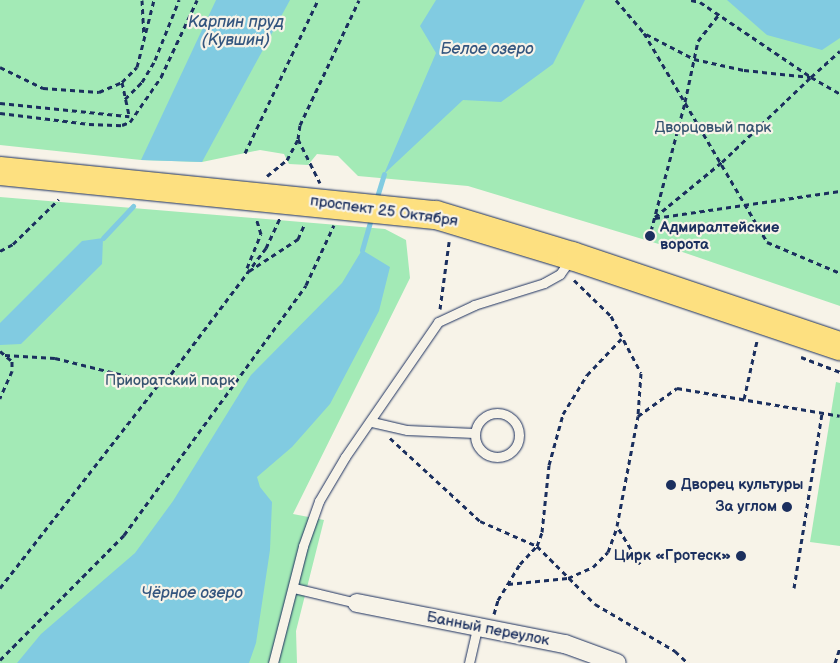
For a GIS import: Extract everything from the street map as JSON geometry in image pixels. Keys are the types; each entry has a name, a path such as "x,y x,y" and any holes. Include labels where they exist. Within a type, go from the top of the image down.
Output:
{"main road":[{"name":"проспект 25 Октября","path":"0,171 203,190 342,211 436,215 573,268 840,346"}],"street":[{"name":"Банный переулок","path":"357,603 565,644 617,663"}],"lane":[{"path":"272,663 294,588 303,546 319,501 344,457 372,422 438,322 474,305 544,283 573,268"},
{"path":"502,413 513,419 519,430 518,443 510,454 498,458 486,455 477,446 474,433 479,421 489,414 502,413"},
{"path":"372,422 407,430 474,433"},
{"path":"294,588 357,603"},
{"path":"469,663 477,627"}],"path":[{"path":"142,0 144,44"},
{"path":"0,67 43,88 99,92 122,82 137,67 154,0"},
{"path":"126,99 142,82 155,60 179,0"},
{"path":"0,113 89,124 122,125 130,122 161,76 196,0"},
{"path":"245,153 318,0"},
{"path":"263,180 287,160 298,139 300,125 358,0"},
{"path":"616,0 644,33 722,162 767,242 840,273"},
{"path":"691,0 700,2 811,77 840,94"},
{"path":"651,231 685,102 698,41 718,15"},
{"path":"644,33 694,59 744,70 811,77"},
{"path":"654,218 722,162 840,51"},
{"path":"122,82 130,122"},
{"path":"0,103 129,116"},
{"path":"298,139 321,185"},
{"path":"654,218 746,203 840,191"},
{"path":"0,251 13,244 60,196"},
{"path":"245,273 262,234 255,210"},
{"path":"0,660 124,535 306,285 342,211"},
{"path":"245,273 298,239 308,216"},
{"path":"0,588 159,384 171,374 245,273 266,248 278,225"},
{"path":"438,322 449,242"},
{"path":"508,584 568,578 593,567 608,552 617,526 638,416 642,374 621,339 611,316 573,268"},
{"path":"498,600 520,564 537,546 542,532 549,465 563,414 587,375 621,339"},
{"path":"744,399 756,341"},
{"path":"0,351 12,361 12,371 0,398"},
{"path":"5,354 55,358 159,384"},
{"path":"638,416 677,388 840,416"},
{"path":"794,588 822,413"},
{"path":"372,422 480,521 537,546 595,604 675,651 688,663"},
{"path":"617,526 640,564"},
{"path":"835,663 840,648"}],"green space":[{"name":"Дворцовый парк","path":"0,0 840,0 840,306 662,245 468,186 358,176 338,156 317,154 308,165 289,164 284,154 260,150 202,162 141,160 0,145"},
{"name":"Приоратский парк","path":"0,197 385,229 406,240 410,278 293,514 324,520 296,631 297,663 0,663"},
{"path":"836,382 840,383 840,546 810,542"}],"water":[{"name":"Карпин пруд (Кувшин)","path":"216,0 290,0 202,162 141,160"},
{"name":"Белое озеро","path":"436,0 585,0 553,64 501,102 463,100 384,174 436,53 420,26"},
{"path":"727,0 840,0 840,38 822,50 767,35"},
{"path":"103,238 102,264 21,344 0,345 0,323 82,241"},
{"name":"Чёрное озеро","path":"362,250 390,267 379,311 330,404 292,447 257,477 260,487 272,502 270,550 256,643 249,663 17,663 41,634 135,553 173,501 251,375 342,283"}],"waterway":[{"path":"376,200 384,174"},
{"path":"103,238 133,206"},
{"path":"362,250 371,218"}],"place":[{"name":"Адмиралтейские ворота","path":"650,236"},
{"name":"Дворец культуры","path":"671,485"},
{"name":"За углом","path":"787,507"},
{"name":"Цирк «Гротеск»","path":"741,556"}]}
